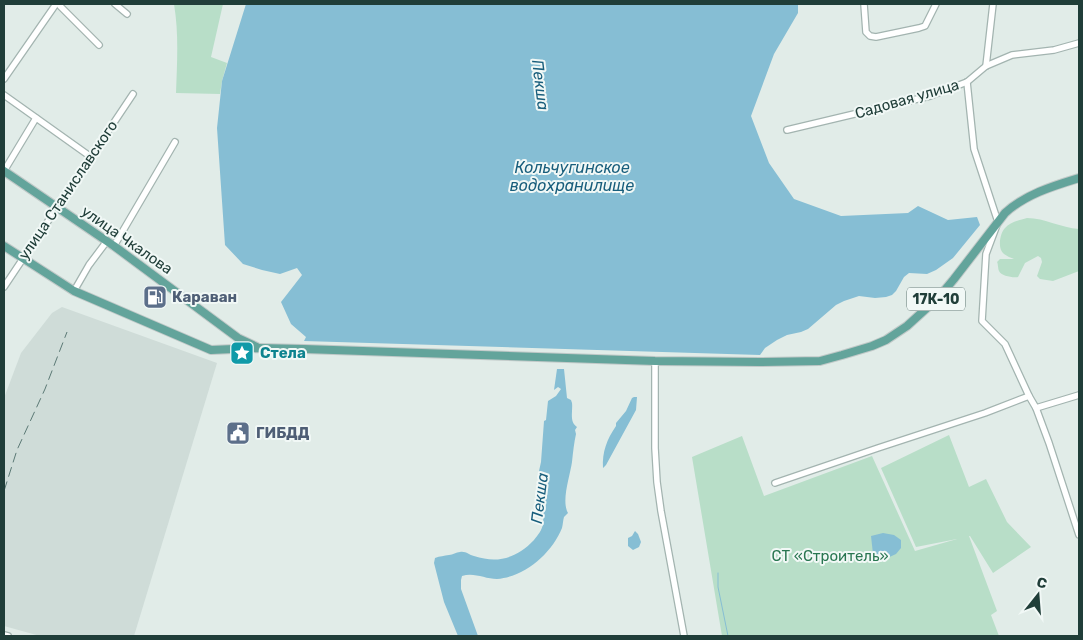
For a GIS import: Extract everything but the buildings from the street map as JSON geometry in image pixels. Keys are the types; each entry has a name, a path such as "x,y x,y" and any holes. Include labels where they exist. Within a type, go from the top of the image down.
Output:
{"main road":[{"name":"улица Чкалова","path":"4,171 110,243 238,338 258,348"},
{"name":"17К-10","path":"655,361 820,361 858,351 886,340 907,326 938,297 1011,208 1024,199 1048,188 1079,178"},
{"path":"4,246 74,291 211,350 258,348 655,361"}],"street":[{"path":"4,79 57,4 99,45"},
{"path":"115,4 127,14"},
{"path":"864,4 866,32 870,36 876,37 925,26 936,4"},
{"path":"986,66 993,4"},
{"name":"Садовая улица","path":"787,130 930,96 967,82 986,66 1012,55 1054,50 1079,43"},
{"path":"967,82 974,149 998,222 986,254 982,321 1005,344 1036,408 1079,535"},
{"name":"улица Станиславского","path":"4,287 133,94"},
{"path":"4,95 91,157"},
{"path":"4,171 36,118"},
{"path":"74,291 89,265 110,243 175,142"},
{"path":"655,361 654,448 660,511 684,636"},
{"path":"1036,408 1079,395"},
{"path":"775,483 985,413 1029,396"},
{"path":"4,635 8,636"}],"shaded area":[{"path":"62,307 217,363 134,636 40,636 4,626 4,398 21,353 52,313"}],"green space":[{"path":"174,4 223,4 211,57 227,63 220,94 176,93 177,37"},
{"path":"1027,218 1079,229 1079,271 1053,281 1040,279 1037,276 1042,262 1038,256 1025,263 1018,277 1000,273 997,262 1000,259 1014,259 1002,252 1000,241 1003,230 1012,223"},
{"name":"СТ «Строитель»","path":"949,435 969,487 986,479 1007,522 1031,547 993,573 969,536 997,611 991,615 999,636 722,636 692,457 742,436 764,496 872,456 915,551 957,539 916,547 881,468"}],"water":[{"name":"Кольчугинское водохранилище","path":"246,4 798,4 798,13 774,54 751,116 769,163 794,199 841,216 908,213 918,206 948,220 977,217 980,225 953,258 936,270 927,274 909,273 904,277 892,295 875,298 859,296 844,301 836,305 808,329 777,340 765,348 760,355 304,341 306,337 291,324 281,302 302,275 297,268 280,274 243,264 225,245 217,128 222,81"},
{"path":"557,369 564,369 567,398 571,400 572,419 577,427 575,430 576,434 565,502 568,513 564,517 562,528 552,546 527,569 518,574 497,579 471,575 462,576 461,589 478,636 458,636 444,602 434,563 435,558 462,552 483,558 507,558 528,546 540,532 546,506 540,490 542,478 539,471 544,421 546,420 548,401 556,396 561,389 558,387 554,390"},
{"path":"634,397 637,397 636,410 603,468 604,451 610,436 616,423"},
{"path":"635,531 641,542 639,547 633,550 628,546 628,538"},
{"path":"883,533 894,535 901,540 901,548 896,554 883,560 873,554 871,536"}],"waterway":[{"path":"718,573 718,587 728,636"}],"railway":[{"path":"4,491 17,450 45,389 67,332"}],"place":[{"name":"Караван","path":"155,297"},
{"name":"Стела","path":"242,353"},
{"name":"ГИБДД","path":"238,433"}],"water label":[{"name":"Пекша","path":"541,85"},
{"name":"Пекша","path":"539,498"}]}
